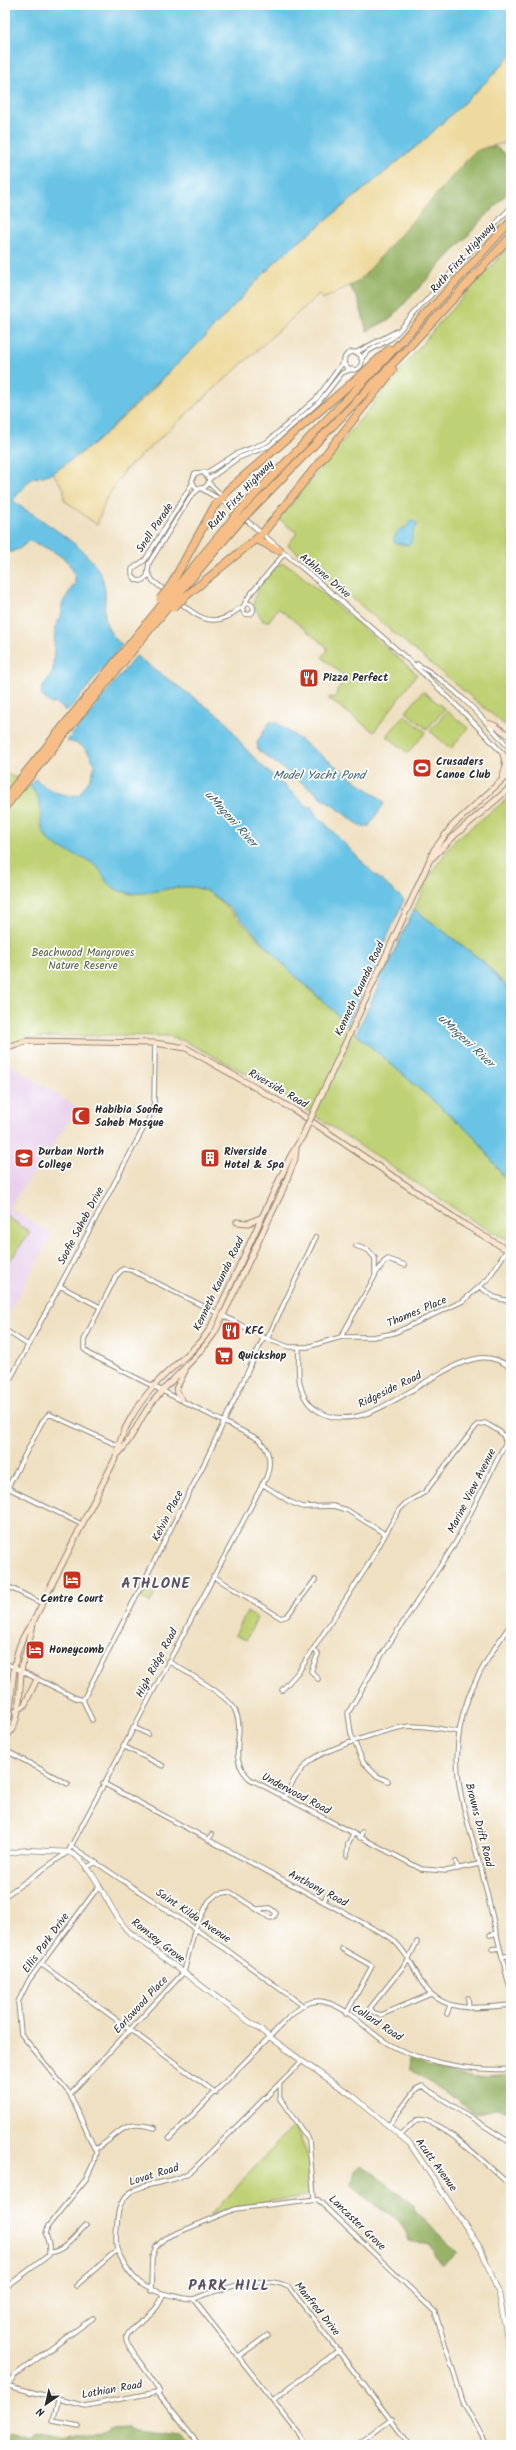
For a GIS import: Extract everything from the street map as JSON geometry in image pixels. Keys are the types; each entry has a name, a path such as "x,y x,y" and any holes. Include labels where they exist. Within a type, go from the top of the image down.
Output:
{"highway":[{"name":"Ruth First Highway","path":"5,798 239,518 511,221"},
{"name":"Ruth First Highway","path":"248,508 408,348 511,236"},
{"path":"178,590 214,507 223,500 229,489 361,375 407,332 417,325"},
{"path":"138,638 178,590 256,540 262,534 408,348"},
{"path":"256,540 262,541 282,552"},
{"name":"Ruth First Highway","path":"5,807 138,638"}],"main road":[{"path":"487,723 494,725 511,737"},
{"path":"502,780 506,766 503,754"},
{"name":"Kenneth Kaunda Road","path":"6,1738 11,1710 13,1667 16,1652 43,1604 83,1526 117,1455 124,1448 141,1418 162,1390 188,1366 209,1342 262,1216 290,1157 302,1137 432,858 434,850 452,826 511,772"},
{"name":"Kenneth Kaunda Road","path":"432,858 511,787"},
{"name":"Riverside Road","path":"5,1048 26,1041 156,1043 186,1048 296,1111 465,1225 509,1251"},
{"name":"Kenneth Kaunda Road","path":"117,1455 117,1445 134,1414 154,1386 204,1338 220,1314 281,1194 295,1159 296,1149"},
{"path":"237,1222 249,1223 262,1216"},
{"path":"180,1399 176,1393 176,1387 188,1366"},
{"path":"134,1414 141,1418"},
{"path":"124,1432 130,1436"},
{"name":"Kenneth Kaunda Road","path":"6,1738 13,1730 17,1711 21,1671 33,1622"},
{"path":"11,1710 17,1711 24,1706 37,1679"}],"street":[{"path":"401,328 355,353 348,354 317,398 267,442 236,454 204,473 195,473 192,478 192,484 200,489 207,487 209,480 234,460 269,446 324,398 342,373 360,366 361,360 367,352 389,340 401,328 511,208"},
{"path":"355,353 361,360"},
{"path":"344,361 346,367 352,369"},
{"path":"204,473 209,480"},
{"name":"Athlone Drive","path":"209,480 223,500 282,552 413,662 462,709 511,763"},
{"name":"Snell Parade","path":"192,484 144,560 134,567 132,572 134,579 138,581 146,579 149,563 191,496 200,489"},
{"name":"Athlone Drive","path":"200,489 223,500"},
{"path":"252,592 252,604 254,610 250,614 245,613 244,606 252,592 282,552"},
{"path":"148,573 152,581 200,618 222,619 244,606 252,604"},
{"name":"Athlone Drive","path":"413,662 441,680 487,723 511,750"},
{"name":"Soofie Saheb Drive","path":"5,1388 149,1118 154,1103 156,1043"},
{"name":"Kelvin Place","path":"83,1700 316,1237"},
{"path":"356,1246 368,1250 375,1258 375,1276"},
{"name":"Thames Place","path":"154,1386 91,1355 84,1349 84,1340 119,1272 127,1269 282,1346 299,1348 341,1337 373,1337 394,1333 455,1305 480,1287 509,1251"},
{"path":"341,1337 384,1262 388,1259 405,1265"},
{"path":"60,1286 100,1307"},
{"path":"480,1287 494,1297 511,1302"},
{"path":"5,1330 28,1344"},
{"name":"Ridgeside Road","path":"299,1348 298,1373 302,1392 316,1410 338,1419 356,1416 389,1403 471,1360 491,1359 511,1368"},
{"name":"High Ridge Road","path":"68,1852 103,1783 262,1484 270,1465 265,1446 258,1439 154,1386"},
{"path":"5,1493 42,1422 49,1414 124,1448"},
{"name":"Marine View Avenue","path":"282,1690 299,1671 314,1649 368,1565 402,1506 425,1492 477,1425 485,1423 504,1436 505,1444 456,1542 351,1705 348,1717 355,1742 363,1762 377,1776 388,1781"},
{"path":"262,1484 296,1505 312,1508 333,1506 347,1510 385,1534"},
{"path":"8,1488 83,1526"},
{"path":"213,1576 275,1616 281,1618 287,1616 315,1580"},
{"path":"5,1585 43,1604"},
{"name":"Browns Drift Road","path":"511,1624 475,1680 464,1709 459,1732 457,1763 459,1784 511,1992"},
{"path":"314,1649 318,1654 311,1671 318,1679"},
{"name":"Underwood Road","path":"168,1661 224,1697 233,1706 237,1719 237,1759 240,1768 250,1779 421,1869 440,1872 479,1864"},
{"path":"5,1663 83,1700 92,1720"},
{"path":"133,1727 148,1734"},
{"path":"284,1798 295,1778 311,1760 331,1750 403,1727 428,1727 459,1732"},
{"path":"124,1746 164,1766"},
{"path":"5,1750 68,1784"},
{"name":"Anthony Road","path":"103,1783 391,1938 409,1959 431,1994 450,2005 469,2008 511,2004"},
{"path":"360,1838 362,1832"},
{"path":"208,1840 212,1834"},
{"path":"347,1856 348,1844 353,1834"},
{"name":"Saint Kilda Avenue","path":"71,1846 277,1984 302,2005"},
{"path":"5,1854 26,1850 68,1852"},
{"path":"5,1896 68,1852"},
{"name":"Romsey Grove","path":"68,1852 77,1856 86,1868 99,1886 123,1926 270,2037"},
{"path":"86,1868 96,1862"},
{"path":"456,1862 458,1869"},
{"name":"Ellis Park Drive","path":"95,2149 70,2094 20,2034 19,1997 99,1886"},
{"name":"Earlswood Place","path":"70,2094 184,1972 195,1928 209,1901 222,1892 233,1893 270,1918 276,1915 273,1909 257,1909"},
{"path":"324,1902 326,1896"},
{"path":"490,1935 497,1933"},
{"path":"417,1942 409,1959 370,2009 377,2015 381,2015 431,1994"},
{"path":"492,1950 500,1948"},
{"path":"342,1949 370,1964 372,1968 346,2014"},
{"path":"502,1957 511,1955"},
{"path":"42,1964 216,2094"},
{"path":"468,1998 469,2008"},
{"name":"Collard Road","path":"302,2005 315,2001 325,2002 346,2014 383,2041 403,2051 469,2069 491,2071 511,2069"},
{"path":"169,2139 216,2094 302,2005"},
{"path":"447,2014 450,2005"},
{"name":"Acutt Avenue","path":"270,2037 353,2096 401,2135 421,2158 481,2249 499,2294 511,2358"},
{"name":"Lovat Road","path":"117,2250 117,2213 124,2195 132,2190 177,2179 192,2171 302,2061"},
{"path":"280,2083 280,2099 309,2140 314,2198"},
{"path":"389,2125 416,2089 422,2086 511,2143"},
{"path":"401,2135 416,2120 429,2121 453,2137 511,2186"},
{"path":"50,2252 46,2234 48,2226 86,2179 94,2162 95,2149 109,2142 128,2125 143,2124 155,2128"},
{"name":"Lancaster Grove","path":"151,2291 152,2257 156,2247 165,2238 235,2209 314,2198 345,2224 435,2312 463,2402 487,2445"},
{"path":"5,2288 43,2261 50,2252 57,2251 86,2225"},
{"path":"76,2286 117,2250 135,2277 144,2287 151,2291"},
{"name":"Manfred Drive","path":"151,2291 193,2299 242,2283 286,2285 295,2292 392,2419 410,2445"},
{"path":"163,2294 154,2312 131,2331 126,2338 132,2351 156,2382 160,2393 199,2445"},
{"path":"193,2299 239,2356 306,2445"},
{"path":"6,2385 14,2375 93,2318"},
{"path":"239,2356 268,2335"},
{"path":"273,2400 339,2350"},
{"name":"Lothian Road","path":"6,2385 58,2401 85,2406 153,2392 160,2393"},
{"path":"58,2401 53,2421 79,2426"},
{"path":"357,2445 392,2419"}],"shaded area":[{"name":"Durban North College","path":"5,1061 78,1108 9,1208 52,1234 5,1320"}],"green space":[{"path":"482,147 496,147 511,159 511,189 390,319 367,331 358,300 349,285 359,281 473,153"},
{"path":"511,245 511,730 288,545 297,533 279,519 440,322"},
{"path":"280,564 291,567 417,674 374,732 328,698 336,697 337,690 346,678 322,657 327,651 327,647 278,608 269,621 263,621 255,608 254,599 259,587 267,576"},
{"path":"423,691 445,709 427,729 406,712"},
{"path":"447,711 468,728 451,749 430,731"},
{"path":"404,715 426,732 408,753 387,736"},
{"name":"Beachwood Mangroves Nature Reserve","path":"5,774 27,784 36,793 41,803 43,826 48,840 93,863 129,894 186,887 205,890 220,901 315,995 336,1012 356,1034 475,1137 511,1187 511,1242 478,1224 275,1089 184,1041 169,1036 114,1035 27,1038 5,1045"},
{"path":"511,796 511,991 483,961 414,909 430,875 454,841"},
{"path":"5,1215 30,1232 5,1268"},
{"path":"146,1589 155,1594 150,1603 141,1598"},
{"path":"247,1612 257,1618 246,1640 235,1635"},
{"path":"411,2057 440,2071 475,2078 511,2075 511,2112 496,2109 475,2113 410,2069"},
{"path":"294,2125 309,2158 312,2195 240,2206 210,2216"},
{"path":"361,2165 413,2203 415,2211 457,2252 442,2266 429,2244 409,2240 401,2224 396,2219 372,2204 352,2185 355,2171"},
{"path":"128,2428 135,2432 180,2437 188,2445 8,2445 5,2440 8,2433 31,2439 34,2434 46,2433 65,2437 70,2435 105,2433 109,2429"}],"sand":[{"path":"511,55 511,141 482,148 473,153 359,281 323,299 320,293 125,470 105,501 97,525 64,500 64,489 53,473 95,443 145,397 277,260 423,141 487,81"}],"water":[{"path":"5,5 511,5 511,55 487,81 423,141 277,260 197,345 95,443 53,473 31,479 13,500 69,539 91,560 97,568 105,589 105,616 107,625 112,635 122,645 69,710 65,710 56,703 51,704 42,696 41,690 53,672 55,628 62,613 62,604 75,583 71,567 66,561 52,551 29,541 19,549 5,554"},
{"path":"412,520 418,524 413,533 411,543 408,545 395,543 393,540 398,531 406,527"},
{"path":"136,656 225,720 242,745 259,763 307,806 312,807 314,812 373,873 404,900 347,1026 284,965 234,912 213,895 204,890 193,887 181,887 146,893 123,892 109,885 97,866 54,845 45,835 41,822 39,799 29,785 36,779 50,790 61,794 79,795 90,779 95,766 88,752 82,746 67,741"},
{"name":"Model Yacht Pond","path":"270,722 275,722 287,730 382,800 384,804 369,826 362,827 258,750 257,742"},
{"path":"414,909 481,960 511,992 511,1187 475,1137 356,1034"}],"waterway":[{"name":"uMngeni River","path":"364,962 389,985"}],"place":[{"name":"Pizza Perfect","path":"309,678"},
{"name":"Crusaders Canoe Club","path":"422,768"},
{"name":"Habibia Soofie Saheb Mosque","path":"81,1116"},
{"name":"Durban North College","path":"24,1158"},
{"name":"Riverside Hotel & Spa","path":"210,1158"},
{"name":"KFC","path":"231,1331"},
{"name":"Quickshop","path":"224,1356"},
{"name":"Centre Court","path":"72,1580"},
{"name":"Honeycomb","path":"35,1650"}],"district":[{"name":"ATHLONE","path":"156,1584"},
{"name":"PARK HILL","path":"229,2286"}]}
